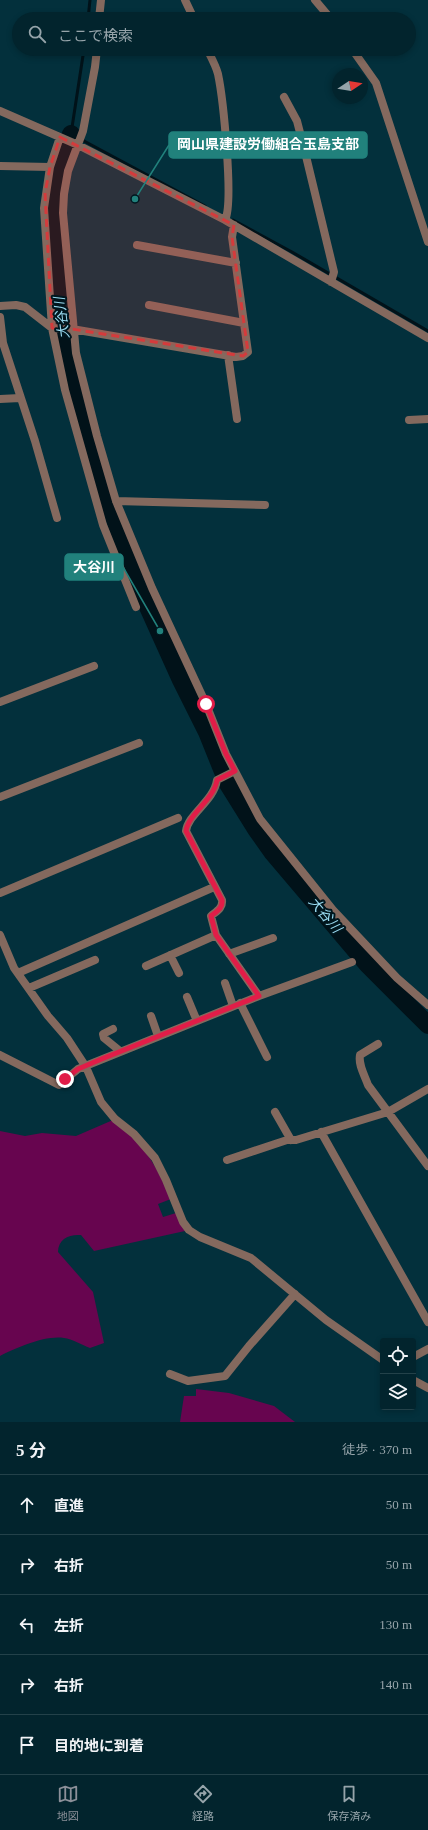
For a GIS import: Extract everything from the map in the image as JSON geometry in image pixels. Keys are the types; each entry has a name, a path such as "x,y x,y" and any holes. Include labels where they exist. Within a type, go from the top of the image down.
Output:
{"street":[{"path":"100,12 101,0"},
{"path":"185,0 191,12"},
{"path":"315,0 325,12"},
{"path":"96,56 82,132 68,171 64,194 64,232 72,328 80,368 97,436 116,501 152,588 206,704 226,754 260,819 333,910 397,978 428,1005"},
{"path":"211,56 218,73 227,152 226,216"},
{"path":"357,56 376,83 428,242"},
{"path":"284,97 297,121 304,146 332,278"},
{"path":"0,111 78,144 226,216 234,225 332,278 428,338"},
{"path":"60,137 50,167 44,208 52,328 65,390 103,525 136,607"},
{"path":"0,166 50,167"},
{"path":"0,306 16,305 25,307 52,328 72,328 228,355 243,356 248,352 232,237 234,225"},
{"path":"137,245 236,263"},
{"path":"149,305 244,324"},
{"path":"0,317 3,343 35,441 57,518"},
{"path":"228,355 237,419"},
{"path":"0,399 20,398"},
{"path":"409,420 428,419"},
{"path":"116,501 265,505"},
{"path":"0,702 94,666"},
{"path":"0,797 139,743"},
{"path":"235,771 217,780 216,788 189,823 186,831 222,904 211,916 216,935 259,996"},
{"path":"0,894 178,818"},
{"path":"18,973 214,887"},
{"path":"0,935 10,962 48,1016 67,1038 86,1067 101,1102 115,1119 134,1134 155,1158 166,1180 183,1222 189,1230 200,1237 251,1258 326,1320 380,1358"},
{"path":"146,966 216,935"},
{"path":"229,954 273,938"},
{"path":"170,955 179,973"},
{"path":"28,988 95,960"},
{"path":"0,1055 59,1085 71,1074 158,1036 259,996 352,962"},
{"path":"225,983 267,1057"},
{"path":"187,997 197,1021"},
{"path":"151,1016 158,1036"},
{"path":"113,1029 103,1034 104,1038 120,1052"},
{"path":"378,1044 360,1056 359,1059 368,1085 428,1166"},
{"path":"227,1160 388,1112 428,1090"},
{"path":"275,1112 291,1140"},
{"path":"321,1132 428,1322"},
{"path":"170,1374 188,1381 225,1376 249,1346 295,1294"},
{"path":"416,1355 428,1349"},
{"path":"416,1382 428,1388"}],"highlighted area":[{"path":"60,137 234,225 232,237 248,352 243,356 72,329 52,328 45,193 50,167"}],"shaded area":[{"path":"113,1120 141,1146 154,1164 171,1199 158,1204 163,1217 176,1213 185,1231 94,1251 81,1235 72,1235 65,1238 58,1247 58,1252 93,1292 104,1343 90,1348 67,1339 48,1338 22,1346 0,1356 0,1131 25,1136 42,1133 76,1136"},
{"path":"196,1389 229,1393 274,1406 295,1422 180,1422 184,1396 196,1396"}],"waterway":[{"path":"89,12 90,0"},
{"path":"83,56 71,134 205,206"},
{"name":"大谷川","path":"71,134 58,172 53,207 62,328 72,378 97,467 135,578 181,680 207,732 228,784 256,829 273,853 368,965 428,1025"},
{"path":"233,220 292,252 428,331"}],"place":[{"name":"岡山県建設労働組合玉島支部","path":"135,199"},
{"name":"大谷川","path":"160,631"}],"route":[{"path":"65,1079 78,1069 259,996 216,935 212,925 211,916 219,909 222,904 222,900 186,831 189,823 216,788 217,780 235,771 226,754 206,704"}]}
